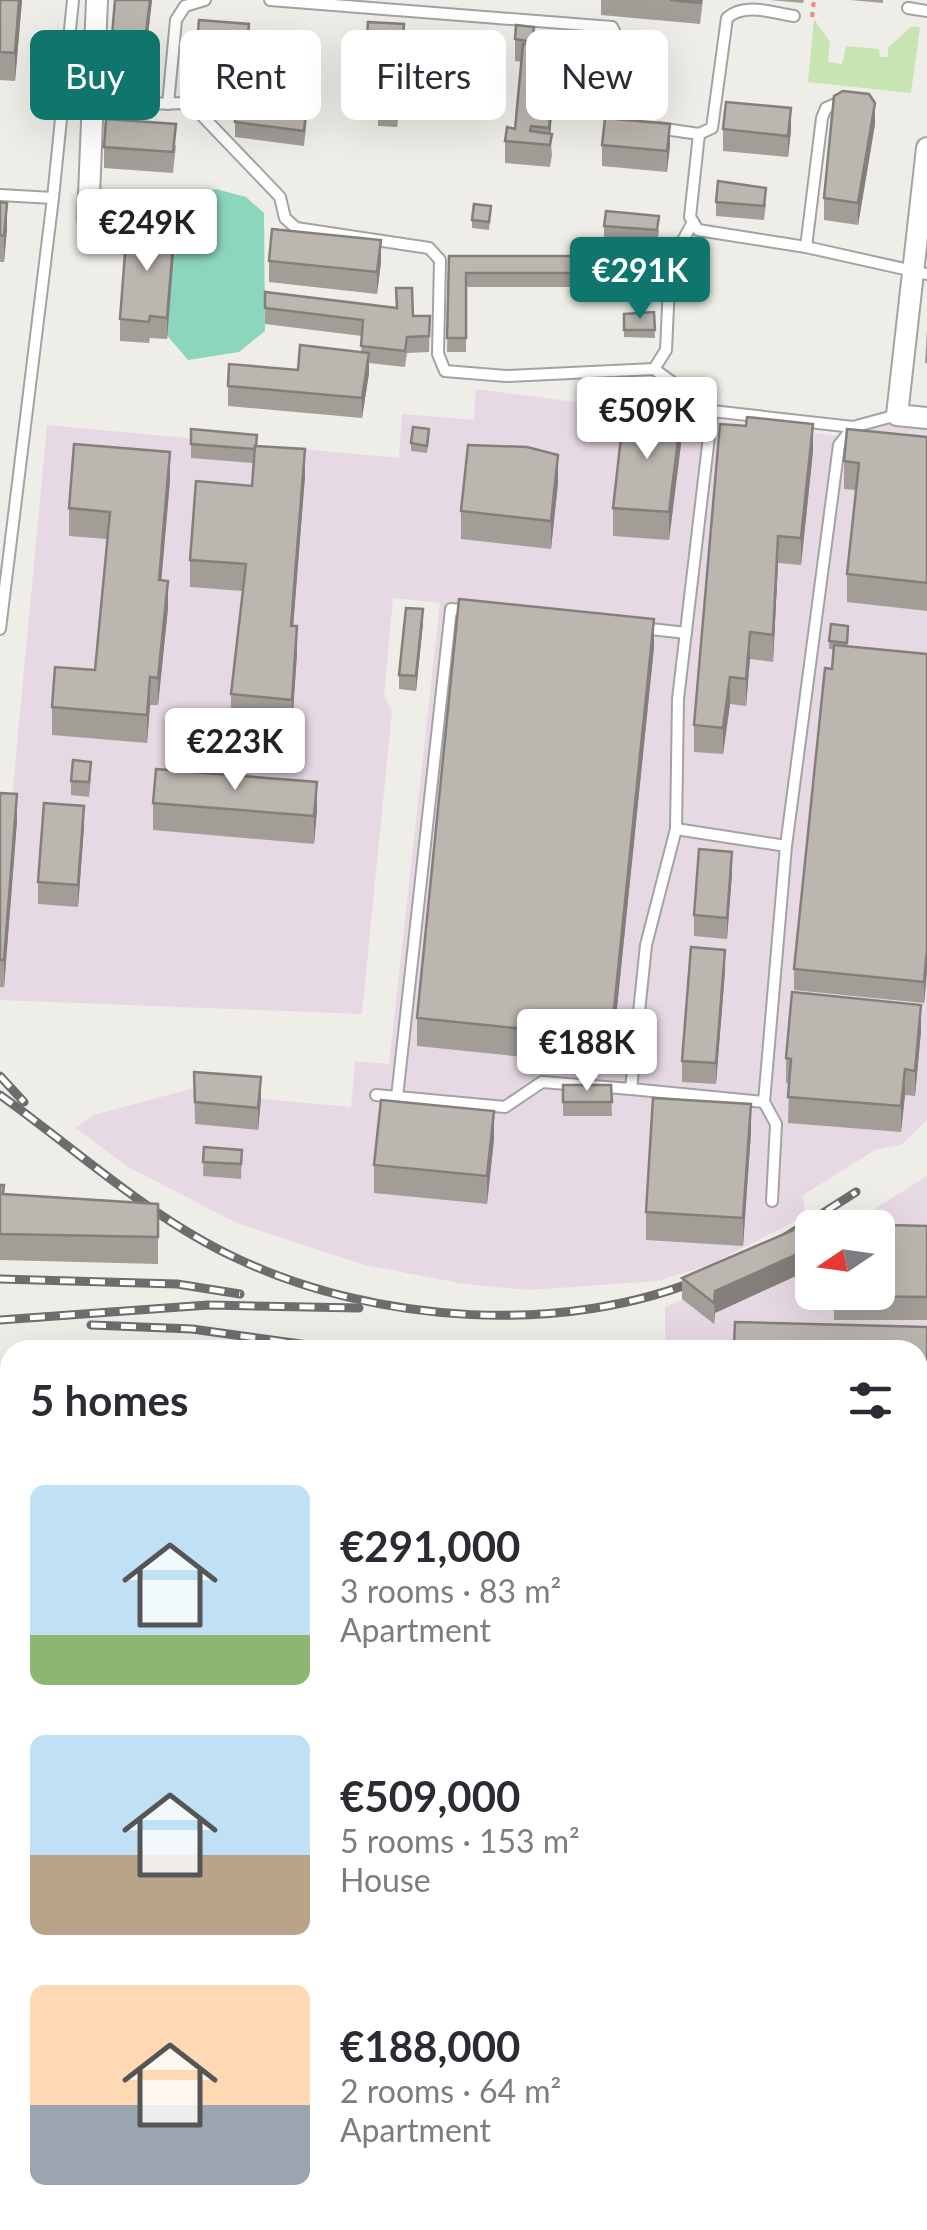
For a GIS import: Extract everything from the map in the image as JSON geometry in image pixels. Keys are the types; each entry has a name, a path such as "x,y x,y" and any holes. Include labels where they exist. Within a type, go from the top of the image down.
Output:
{"street":[{"path":"96,30 97,0"},
{"path":"91,120 88,219 148,224"},
{"path":"927,148 920,273 897,415 927,418"}],"lane":[{"path":"0,629 73,0"},
{"path":"168,104 176,20 185,6 206,0"},
{"path":"270,0 612,27 621,45 618,113 629,123 698,134 712,128 716,114 728,18 743,9 794,16"},
{"path":"476,0 476,16"},
{"path":"908,8 927,11"},
{"path":"806,246 822,118 826,108 846,100"},
{"path":"160,104 190,103 200,111 280,197 285,218 296,228 429,248 440,260 438,354 445,371 506,376 654,368 712,411 853,427 897,415"},
{"path":"654,368 666,350 670,264 693,222 698,134"},
{"path":"0,194 53,198"},
{"path":"693,222 698,230 806,246 920,273"},
{"path":"632,1090 646,944 676,829 678,699 712,411"},
{"path":"772,1201 776,1124 764,1102 786,846 839,445 853,427"},
{"path":"397,1096 452,609 490,613"},
{"path":"627,627 686,633"},
{"path":"676,829 786,846"},
{"path":"376,1095 506,1106 542,1082 764,1102"}],"path":[{"path":"812,16 814,0"}],"shaded area":[{"path":"476,389 854,438 882,423 927,429 927,1120 901,1145 875,1150 803,1195 804,1210 795,1210 795,1221 709,1265 657,1281 529,1290 464,1284 365,1265 239,1224 130,1168 75,1128 93,1115 195,1088 195,1093 351,1107 355,1061 389,1064 440,603 393,598 384,696 392,711 362,1014 0,1000 0,798 12,798 47,425 399,458 402,414 474,420"},
{"path":"927,1176 927,1340 665,1340 665,1307 795,1250 795,1310 895,1310 895,1210 873,1210"}],"green space":[{"path":"814,19 830,42 828,62 842,64 846,46 879,49 880,57 888,57 888,48 912,26 920,27 911,93 808,82"},
{"path":"216,189 246,197 264,213 265,331 239,352 188,360 165,333 165,230 182,200"}],"building":[{"path":"0,0 19,0 15,53 0,52"},
{"path":"115,0 150,0 146,30 112,30"},
{"path":"199,20 249,24 248,30 198,30"},
{"path":"368,22 404,24 403,30 367,30"},
{"path":"516,25 534,27 526,30 526,41 515,39"},
{"path":"523,44 526,120 550,120 549,128 531,126 530,131 552,134 550,145 505,141 507,127 515,129"},
{"path":"843,91 869,94 875,103 858,203 824,198 834,96"},
{"path":"726,102 791,108 788,136 723,129"},
{"path":"106,120 176,124 173,152 104,147"},
{"path":"235,120 305,120 304,131"},
{"path":"605,120 670,124 667,151 602,145"},
{"path":"718,181 766,188 764,206 716,202"},
{"path":"0,202 7,203 4,236 0,235"},
{"path":"474,204 491,206 489,222 472,220"},
{"path":"606,211 659,216 657,230 604,226"},
{"path":"127,227 174,232 167,318 150,316 149,322 120,319"},
{"path":"272,229 381,240 377,272 269,261"},
{"path":"449,256 655,256 655,273 466,273 466,338 447,338"},
{"path":"396,288 412,288 413,316 430,316 429,336 407,337 405,351 361,346 363,320 265,308 265,292 397,308"},
{"path":"654,312 655,330 624,330 624,314"},
{"path":"300,345 369,353 362,398 228,386 229,364 298,370"},
{"path":"624,411 681,416 669,512 613,508"},
{"path":"747,417 813,424 801,538 778,536 773,635 750,632 746,679 730,677 723,728 694,725 720,424 746,426"},
{"path":"413,427 429,429 427,446 411,443"},
{"path":"191,429 257,435 256,446 254,449 191,444"},
{"path":"847,429 927,437 927,583 847,574 859,463 844,461"},
{"path":"74,444 170,452 159,580 168,581 158,678 150,677 147,715 52,707 55,667 95,670 110,512 69,508"},
{"path":"468,445 527,447 558,455 551,521 461,511"},
{"path":"255,446 305,449 291,626 297,626 292,700 231,694 246,564 190,560 196,481 252,486"},
{"path":"459,599 654,619 611,1038 417,1018"},
{"path":"406,608 423,609 416,676 399,675"},
{"path":"831,624 848,626 847,643 829,641"},
{"path":"834,645 927,654 924,982 794,969 825,668 832,669"},
{"path":"73,760 91,762 89,782 71,781"},
{"path":"156,769 317,782 314,816 153,803"},
{"path":"0,793 17,794 4,960 0,960"},
{"path":"44,803 84,806 78,885 38,882"},
{"path":"699,849 732,852 727,918 694,915"},
{"path":"691,947 725,950 716,1063 682,1061"},
{"path":"792,992 921,1005 915,1071 905,1069 901,1106 788,1097 791,1059 786,1058"},
{"path":"194,1072 261,1077 258,1108 195,1102"},
{"path":"563,1085 611,1085 612,1102 563,1102"},
{"path":"653,1098 751,1104 743,1218 646,1212"},
{"path":"381,1100 494,1111 487,1176 374,1165"},
{"path":"204,1147 242,1150 241,1164 203,1162"},
{"path":"0,1185 4,1185 3,1194 158,1204 158,1237 0,1234"},
{"path":"895,1225 927,1226 927,1297 895,1297"},
{"path":"795,1229 795,1255 715,1291 714,1303 682,1278"},
{"path":"735,1322 927,1327 927,1340 734,1340"}],"railway":[{"path":"0,1076 24,1102"},
{"path":"0,1095 144,1203 204,1242 290,1280 348,1297 409,1309 533,1315 594,1308 653,1295 708,1276"},
{"path":"776,1243 856,1192"},
{"path":"0,1279 177,1284 240,1294"},
{"path":"0,1320 208,1305 359,1308"},
{"path":"91,1325 192,1329 272,1340"}]}
